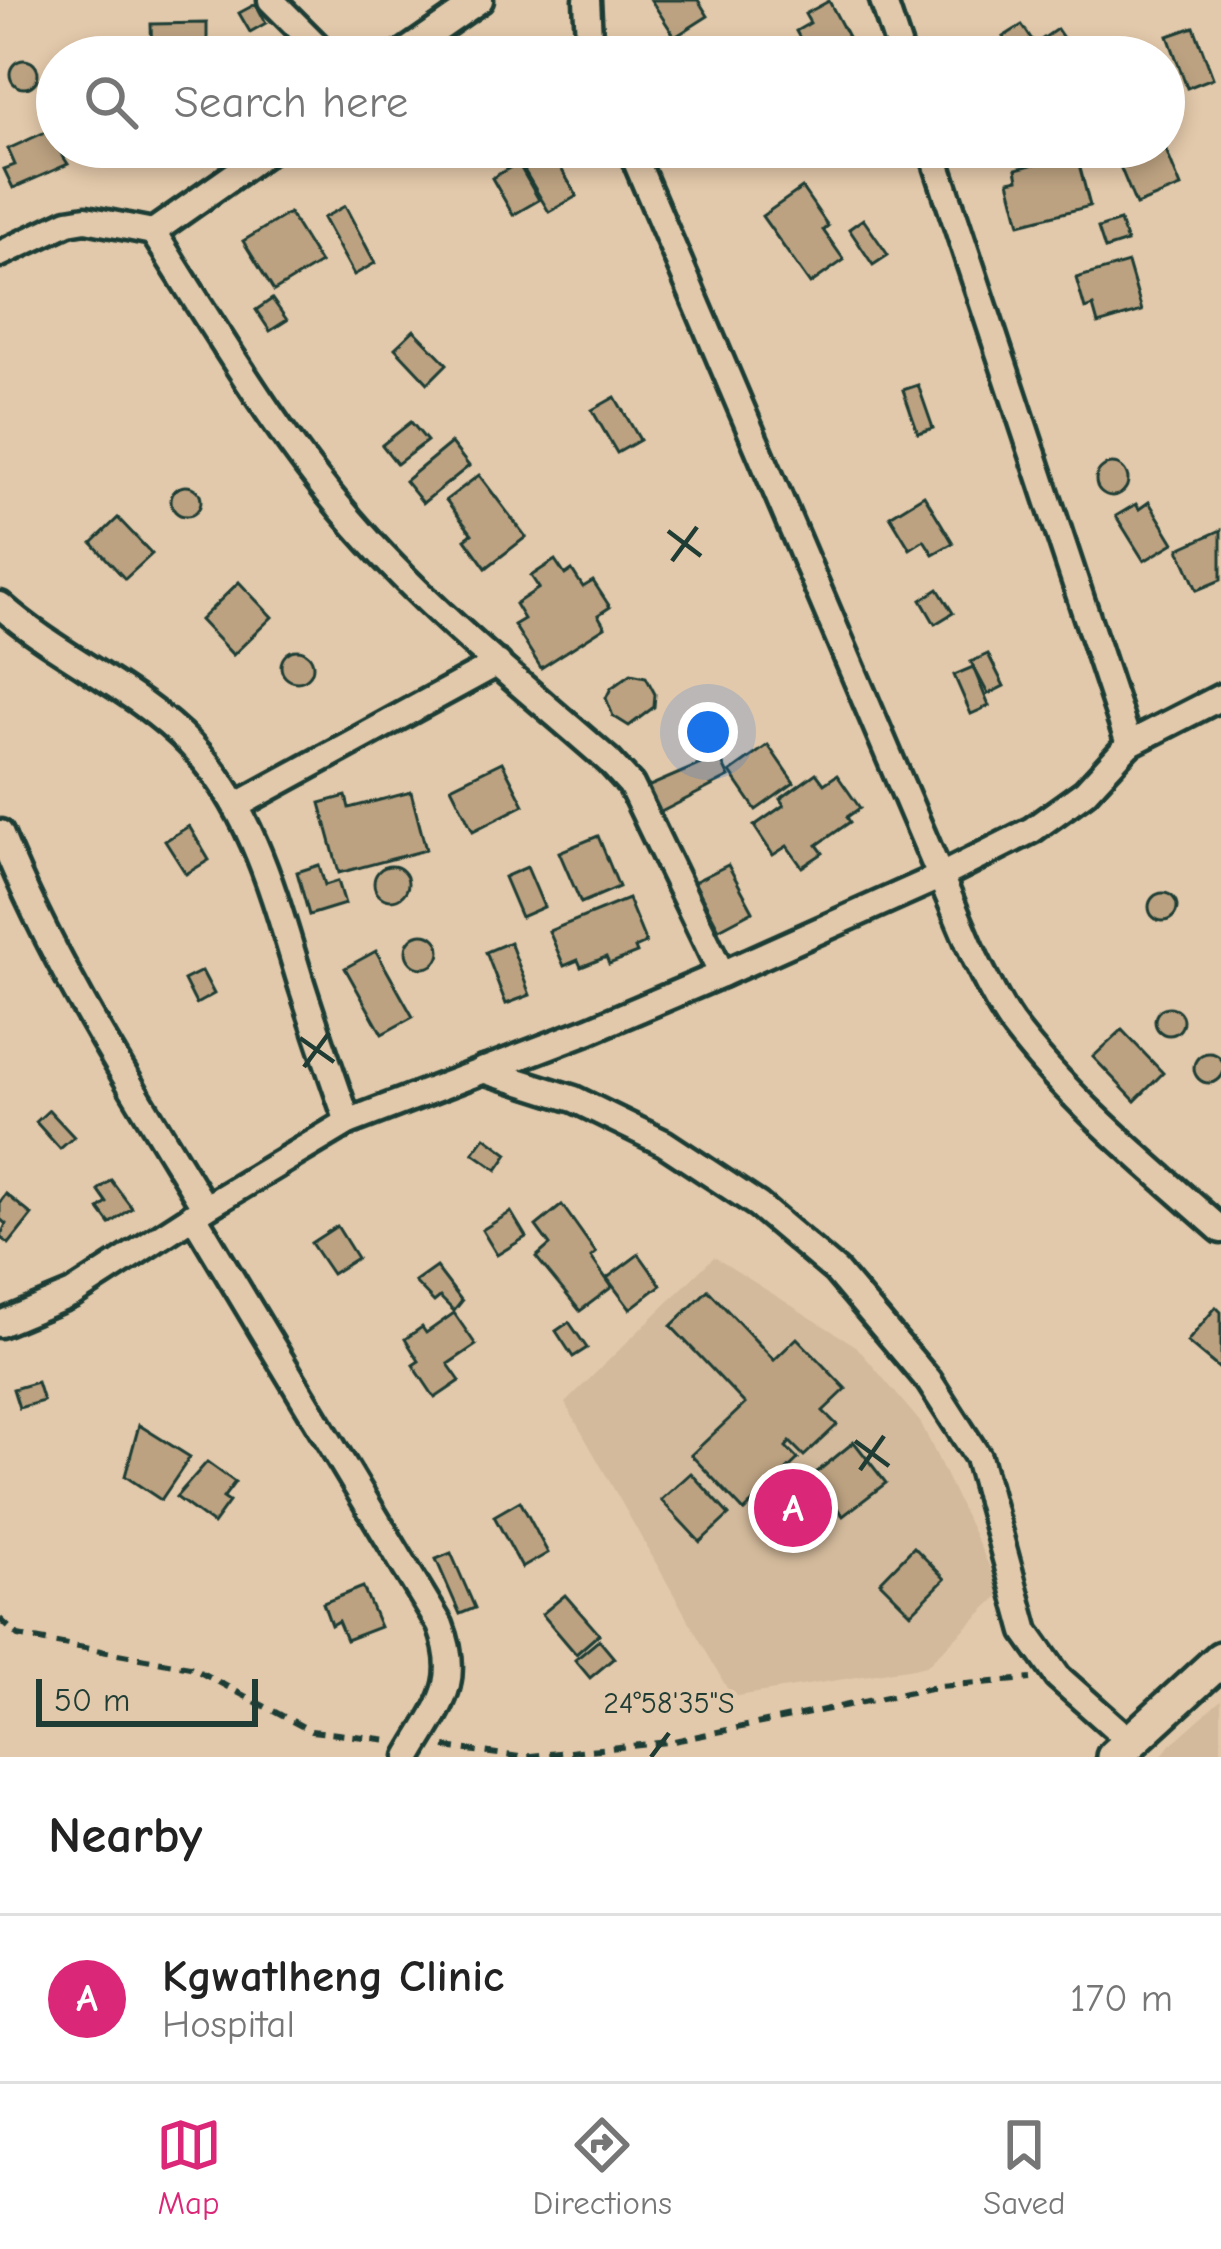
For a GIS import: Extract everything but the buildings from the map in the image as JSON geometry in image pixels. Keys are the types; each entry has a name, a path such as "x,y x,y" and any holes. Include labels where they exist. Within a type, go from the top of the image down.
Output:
{"street":[{"path":"271,0 307,36"},
{"path":"428,36 480,0"},
{"path":"587,0 589,36"},
{"path":"883,0 895,36"},
{"path":"0,254 68,221 153,232 244,168"},
{"path":"639,168 974,958 1007,1018 1030,1046 1107,1126 1221,1230"},
{"path":"938,168 1130,743"},
{"path":"153,232 224,343 357,529 424,597 631,785 722,974"},
{"path":"0,605 158,716 192,746 236,806 267,876 348,1122"},
{"path":"236,806 498,663"},
{"path":"0,1324 72,1294 348,1122 722,974 939,877 1050,818 1110,769 1130,743 1221,697"},
{"path":"0,832 92,1021 440,1625 451,1652 452,1671 445,1694 412,1750"},
{"path":"483,1070 574,1100 664,1143 758,1204 836,1270 929,1381 966,1435 986,1480 994,1526 1026,1632 1058,1677 1123,1749 1221,1659"}],"path":[{"path":"0,1619 18,1636 190,1667 311,1731 412,1750 520,1756 669,1742 940,1686 1058,1677"}],"shaded area":[{"path":"714,1257 856,1346 921,1423 1002,1593 926,1666 732,1697 565,1403"},
{"path":"1221,1700 1221,1757 1161,1757 1169,1746"}],"place":[{"name":"Kgwatlheng Clinic","path":"793,1508"}]}
